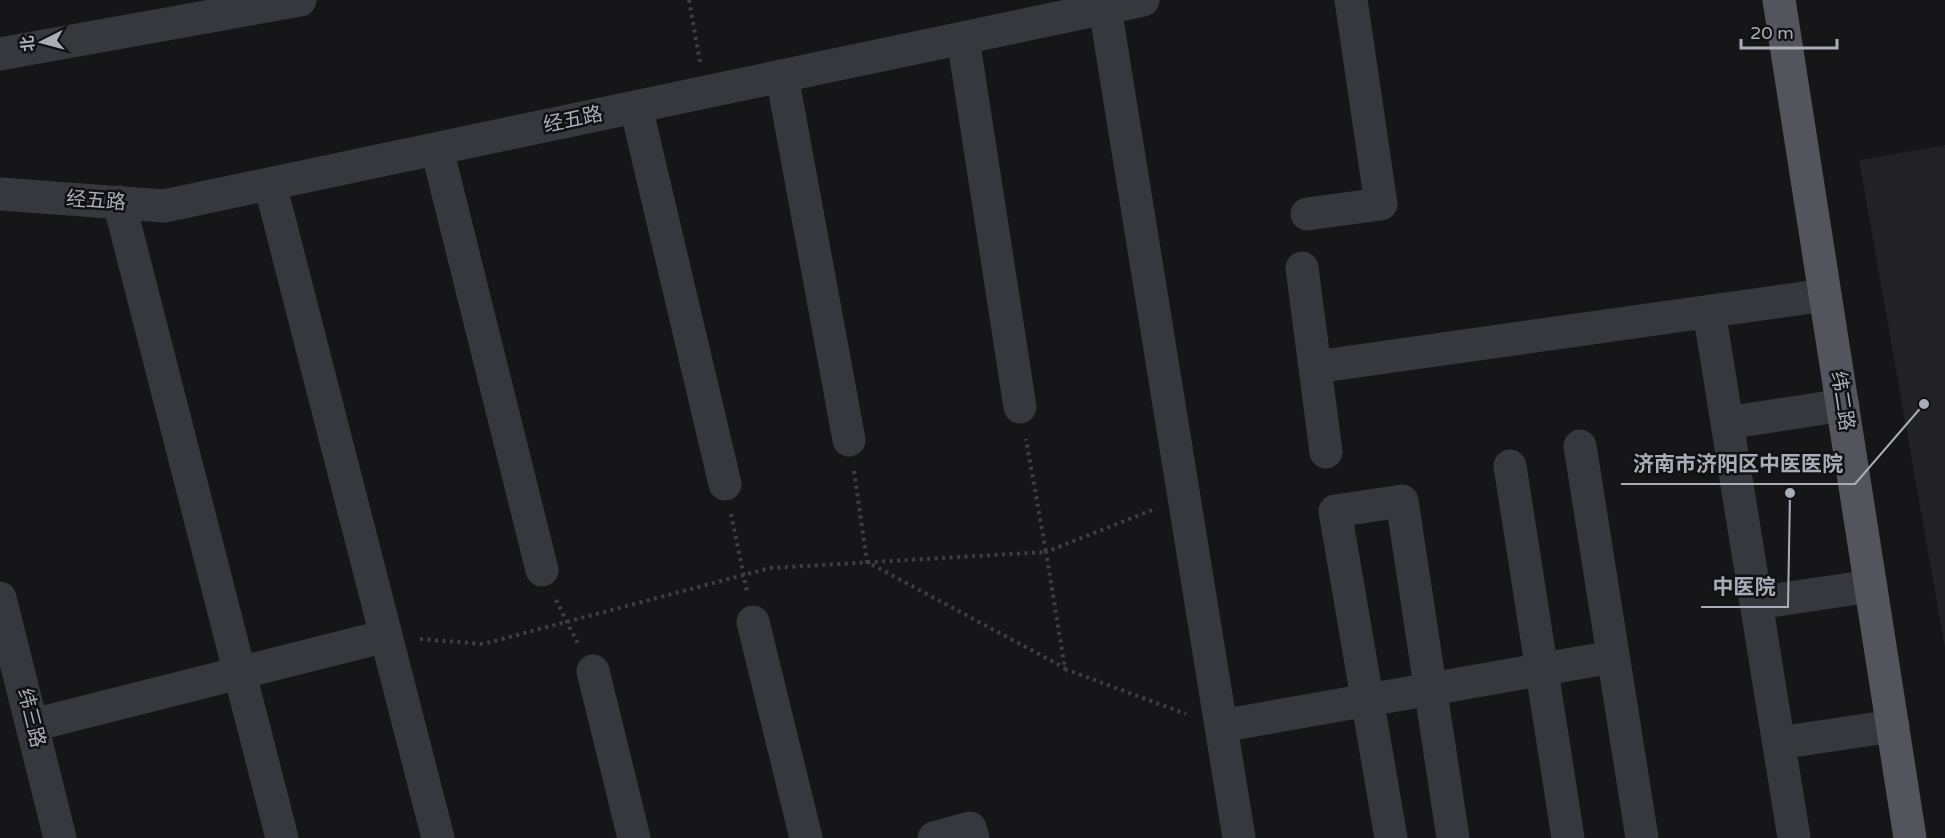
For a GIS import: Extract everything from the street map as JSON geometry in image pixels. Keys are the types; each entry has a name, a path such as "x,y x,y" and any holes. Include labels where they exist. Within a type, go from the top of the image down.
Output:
{"main road":[{"name":"纬二路","path":"1779,0 1910,838"}],"street":[{"path":"0,54 300,0"},
{"name":"经五路","path":"0,194 164,206 1143,0"},
{"path":"1307,214 1381,204 1351,0"},
{"path":"1105,8 1239,838"},
{"path":"963,38 1020,407"},
{"path":"782,76 849,441"},
{"path":"636,107 725,484"},
{"path":"437,149 542,570"},
{"path":"270,184 438,838"},
{"path":"119,202 282,838"},
{"path":"1302,268 1326,452"},
{"path":"1315,367 1825,295"},
{"path":"1709,311 1794,838"},
{"path":"1727,423 1843,405"},
{"path":"1580,446 1642,838"},
{"path":"1510,466 1568,838"},
{"path":"1391,838 1335,511 1402,501 1453,838"},
{"path":"1756,603 1871,586"},
{"name":"纬三路","path":"0,598 60,838"},
{"path":"753,622 806,838"},
{"path":"33,725 239,671 386,636"},
{"path":"1221,726 1612,657"},
{"path":"593,671 634,838"},
{"path":"1779,743 1893,726"},
{"path":"934,838 970,828 973,838"}],"path":[{"path":"689,0 705,92"},
{"path":"1020,407 1065,669"},
{"path":"849,441 867,562"},
{"path":"725,484 753,622"},
{"path":"386,636 483,644 770,568 1046,552 1184,498"},
{"path":"867,562 1065,669 1221,726"},
{"path":"542,570 566,622 593,671"}],"shaded area":[{"path":"1945,145 1945,648 1859,160"}],"place":[{"name":"济南市济阳区中医医院","path":"1924,404"},
{"name":"中医院","path":"1790,493"}]}
